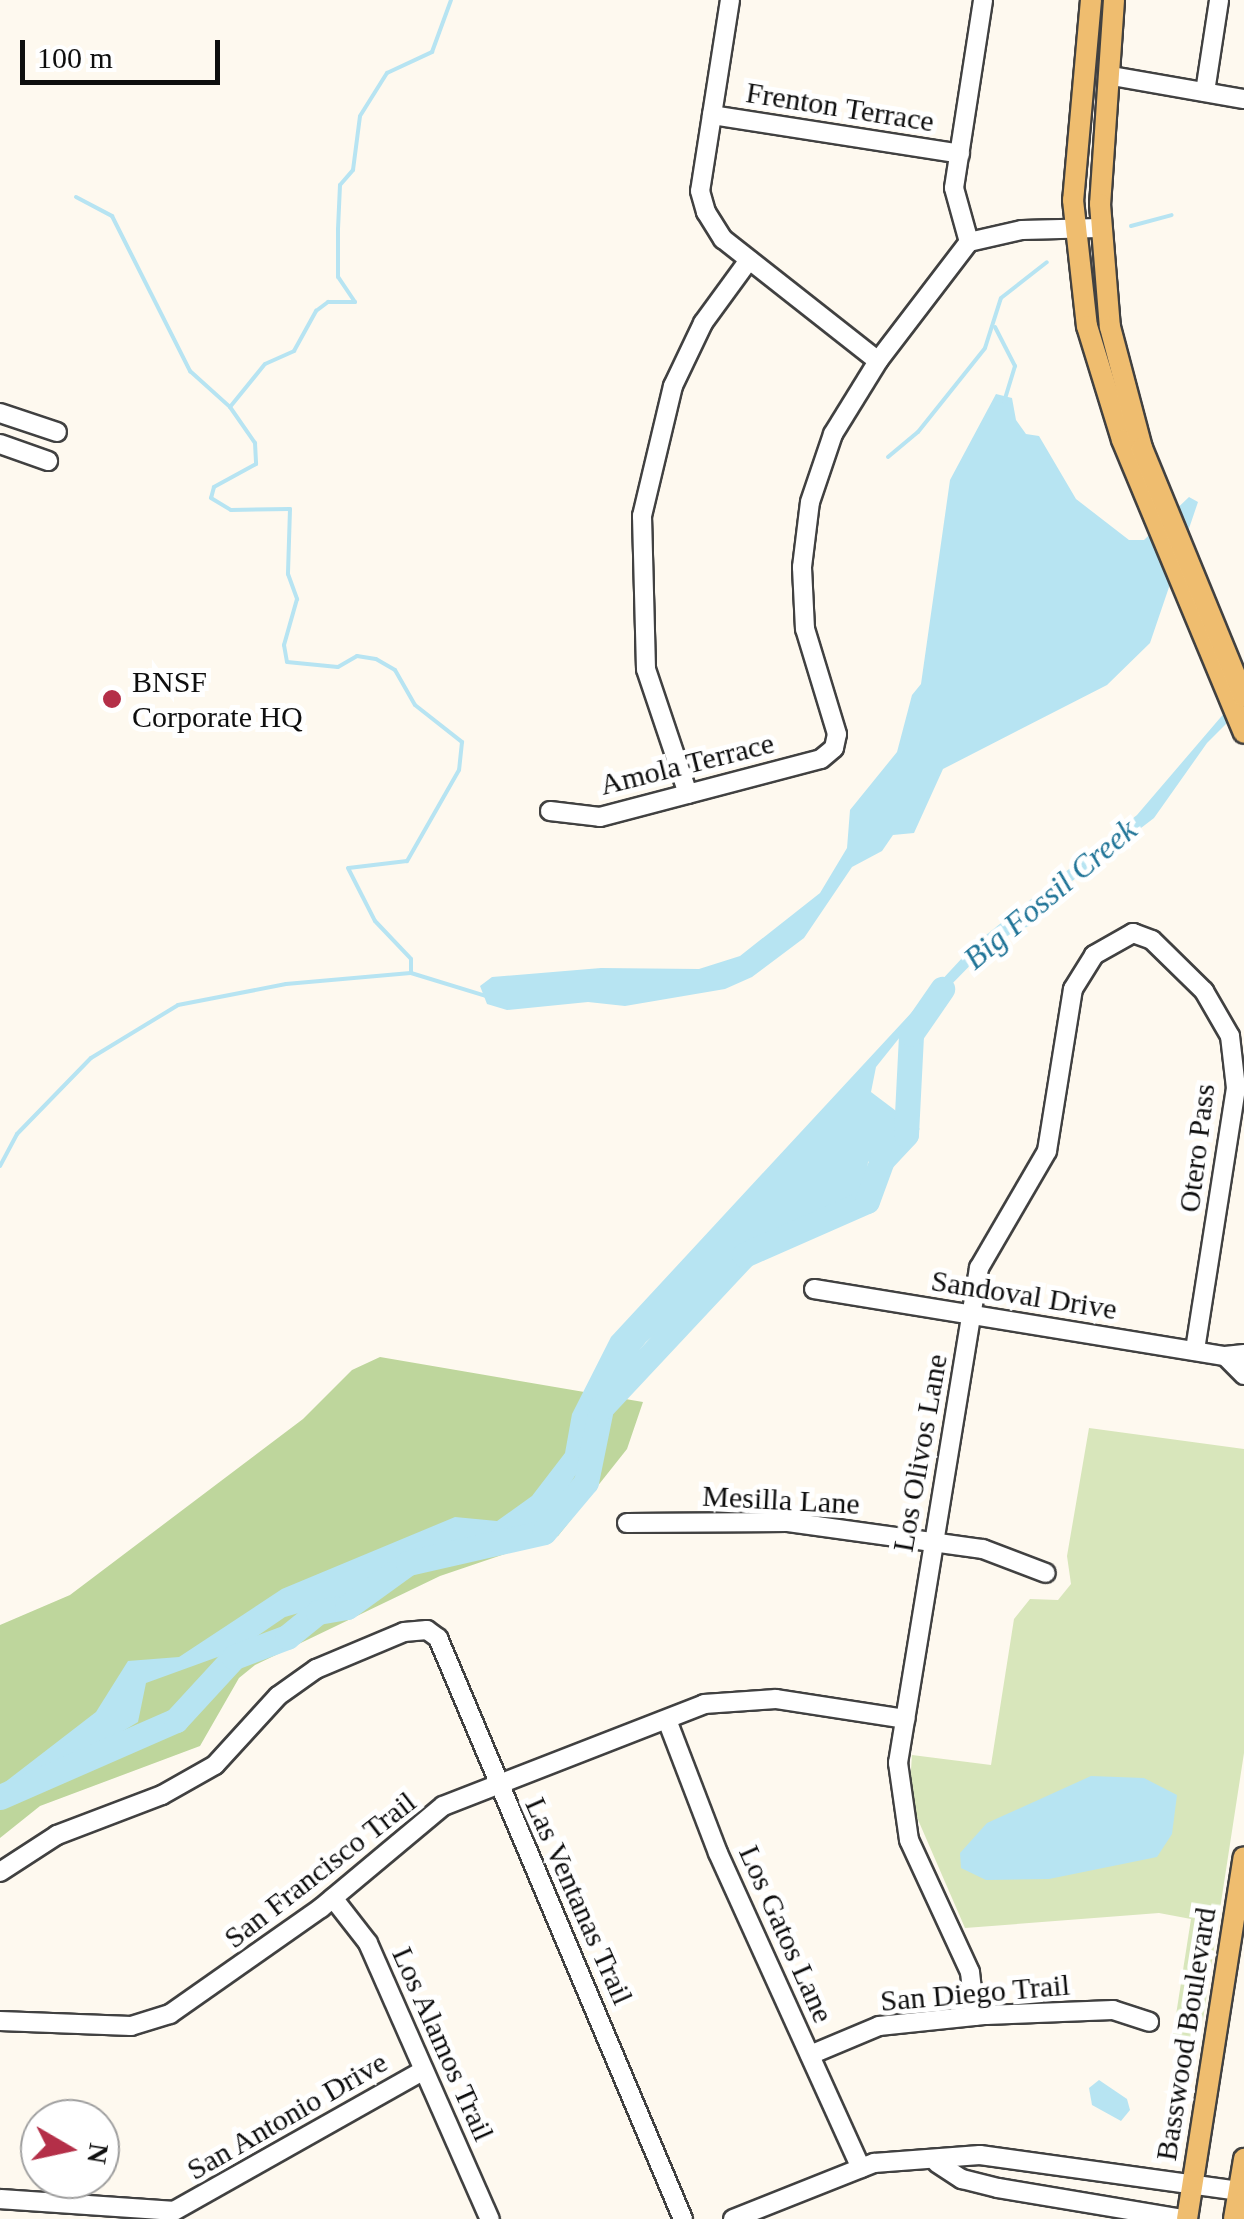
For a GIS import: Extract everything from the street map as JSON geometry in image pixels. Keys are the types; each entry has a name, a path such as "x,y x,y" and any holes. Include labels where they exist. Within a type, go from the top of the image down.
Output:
{"main road":[{"path":"1091,0 1075,147 1075,228 1098,370 1244,696"},
{"path":"1114,0 1100,228 1116,354 1145,479 1244,732"},
{"name":"Basswood Boulevard","path":"1185,2219 1244,1857"},
{"path":"1234,2219 1244,2159"}],"street":[{"path":"730,0 700,191 706,212 723,239 878,361 970,242 1022,230 1100,228"},
{"path":"970,242 956,212 960,154 983,0"},
{"path":"1205,92 1220,0"},
{"path":"1112,76 1244,99"},
{"name":"Frenton Terrace","path":"712,115 960,154"},
{"path":"688,794 646,669 642,516 673,386 703,322 750,260"},
{"name":"Amola Terrace","path":"550,810 600,817 821,759 834,748 836,734 806,629 802,566 810,502 833,434 878,361"},
{"path":"0,412 57,432"},
{"path":"0,444 48,461"},
{"name":"Los Olivos Lane","path":"975,2016 970,1972 908,1840 899,1802 904,1719 979,1268 1047,1151 1074,989 1094,954 1134,933"},
{"name":"Otero Pass","path":"1134,933 1152,940 1204,991 1230,1036 1236,1088 1195,1351"},
{"name":"Sandoval Drive","path":"814,1288 1234,1355 1244,1375"},
{"name":"Mesilla Lane","path":"627,1522 788,1522 982,1549 1046,1573"},
{"name":"Las Ventanas Trail","path":"0,1872 57,1835 162,1795 215,1765 278,1696 316,1669 404,1632 426,1630 438,1638 498,1785 646,2120 683,2219"},
{"name":"San Francisco Trail","path":"0,2021 130,2026 170,2014 333,1898 443,1806 704,1704 776,1699 904,1719"},
{"name":"Los Gatos Lane","path":"667,1720 718,1853 861,2168"},
{"name":"Los Alamos Trail","path":"333,1898 368,1943 490,2219"},
{"name":"San Diego Trail","path":"810,2055 879,2026 975,2016 1112,2010 1149,2022"},
{"name":"San Antonio Drive","path":"0,2199 123,2214 174,2212 422,2070"},
{"path":"733,2219 861,2168 975,2156 1026,2158 1239,2191"},
{"path":"973,2182 975,2156"},
{"path":"1022,2192 1026,2158"},
{"path":"937,2163 973,2182 1185,2219"}],"green space":[{"path":"380,1357 643,1402 627,1449 558,1536 440,1576 255,1665 239,1678 200,1746 40,1806 0,1838 0,1625 70,1595 303,1419 352,1370"},
{"path":"1089,1428 1244,1449 1244,1753 1202,2026 1184,2049 1173,2034 1191,1919 1159,1913 965,1928 909,1799 912,1755 991,1765 1014,1619 1030,1599 1058,1600 1071,1584 1067,1556"}],"water":[{"path":"996,394 1012,398 1016,420 1026,434 1039,436 1076,499 1129,540 1144,540 1189,497 1198,502 1150,643 1107,685 943,769 914,833 893,835 882,851 852,867 804,938 752,977 725,989 625,1006 588,1002 507,1010 487,1004 480,986 492,977 601,968 699,969 740,956 820,893 847,848 850,810 897,752 912,695 921,684 950,480"},
{"path":"1244,690 1244,706 1207,743 1154,818 1041,905 1033,924 992,943 900,1037 876,1067 871,1092 920,1129 868,1162 865,1194 733,1267 646,1342 590,1412 582,1465 543,1526 410,1557 333,1603 285,1617 237,1650 146,1683 138,1722 0,1805 0,1786 96,1712 128,1661 179,1657 282,1589 455,1517 497,1521 532,1496 565,1453 572,1414 611,1337 976,943 1137,815"},
{"path":"1091,1776 1144,1778 1177,1795 1172,1834 1157,1857 1049,1879 986,1880 961,1868 960,1853 987,1823"},
{"path":"1099,2080 1127,2099 1130,2110 1121,2121 1092,2105 1089,2088"}],"waterway":[{"path":"230,407 265,364 294,351 316,311 328,302 355,302 338,277 338,229 340,185 353,170 360,116 387,73 432,52 451,0"},
{"path":"76,197 112,216 190,371 230,407 255,443 256,464 214,487 211,498 231,510 290,509 288,574 297,599 284,645 287,662 338,667 357,656 376,659 395,670 415,705 462,742 459,770 407,861 348,868 375,921 411,959 411,973"},
{"path":"1131,226 1172,215"},
{"path":"888,457 918,432 985,348 1001,298 1047,262"},
{"path":"995,327 1015,366 1004,401"},
{"path":"0,1166 17,1134 91,1058 178,1005 286,984 411,973 486,996"},
{"name":"Big Fossil Creek","path":"0,1797 176,1720 234,1657 287,1637 318,1612 347,1607 408,1563 544,1532 586,1482 601,1408 744,1255 867,1201 882,1160 906,1134 911,1034 942,989"}],"place":[{"name":"BNSF Corporate HQ","path":"112,699"}]}
